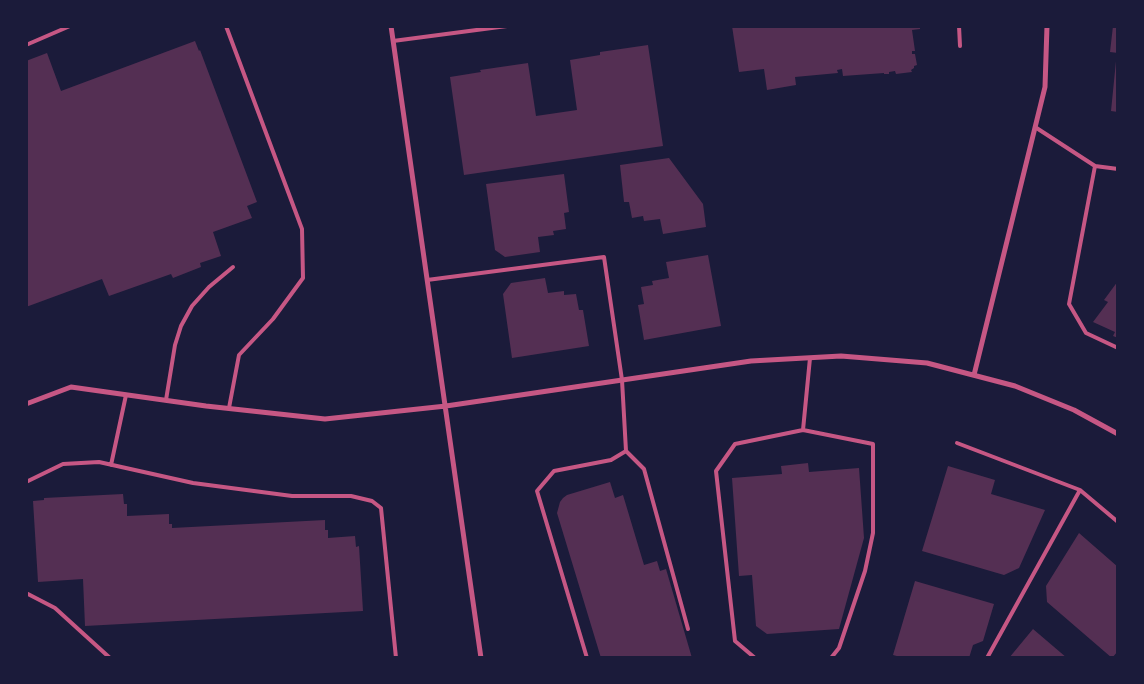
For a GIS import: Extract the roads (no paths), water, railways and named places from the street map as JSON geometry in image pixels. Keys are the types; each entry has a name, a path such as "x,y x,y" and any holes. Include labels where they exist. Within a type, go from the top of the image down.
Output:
{"street":[{"path":"391,26 481,658"},
{"path":"974,375 1045,87 1047,26"},
{"path":"26,404 71,388 325,419 446,406 751,361 841,356 927,363 1015,386 1074,410 1118,434"}],"lane":[{"path":"26,44 70,26"},
{"path":"226,26 302,229 303,278 273,319 239,355 229,408"},
{"path":"393,41 507,26"},
{"path":"959,26 960,46"},
{"path":"1035,127 1096,166 1118,169"},
{"path":"1096,166 1069,304 1086,333 1118,348"},
{"path":"427,280 604,257 622,380 626,451 644,469 688,628"},
{"path":"166,400 175,345 181,326 192,306 209,287 233,266"},
{"path":"803,430 810,358"},
{"path":"111,465 126,395"},
{"path":"754,658 735,641 716,471 735,444 803,430 872,444 873,534 862,580 839,648 831,658"},
{"path":"957,443 1080,490 1118,522"},
{"path":"587,658 537,491 554,471 611,460 626,451"},
{"path":"26,482 63,464 99,462 193,483 292,496 351,496 372,501 382,508 396,658"},
{"path":"987,658 1080,490"},
{"path":"26,592 55,608 110,658"}]}
